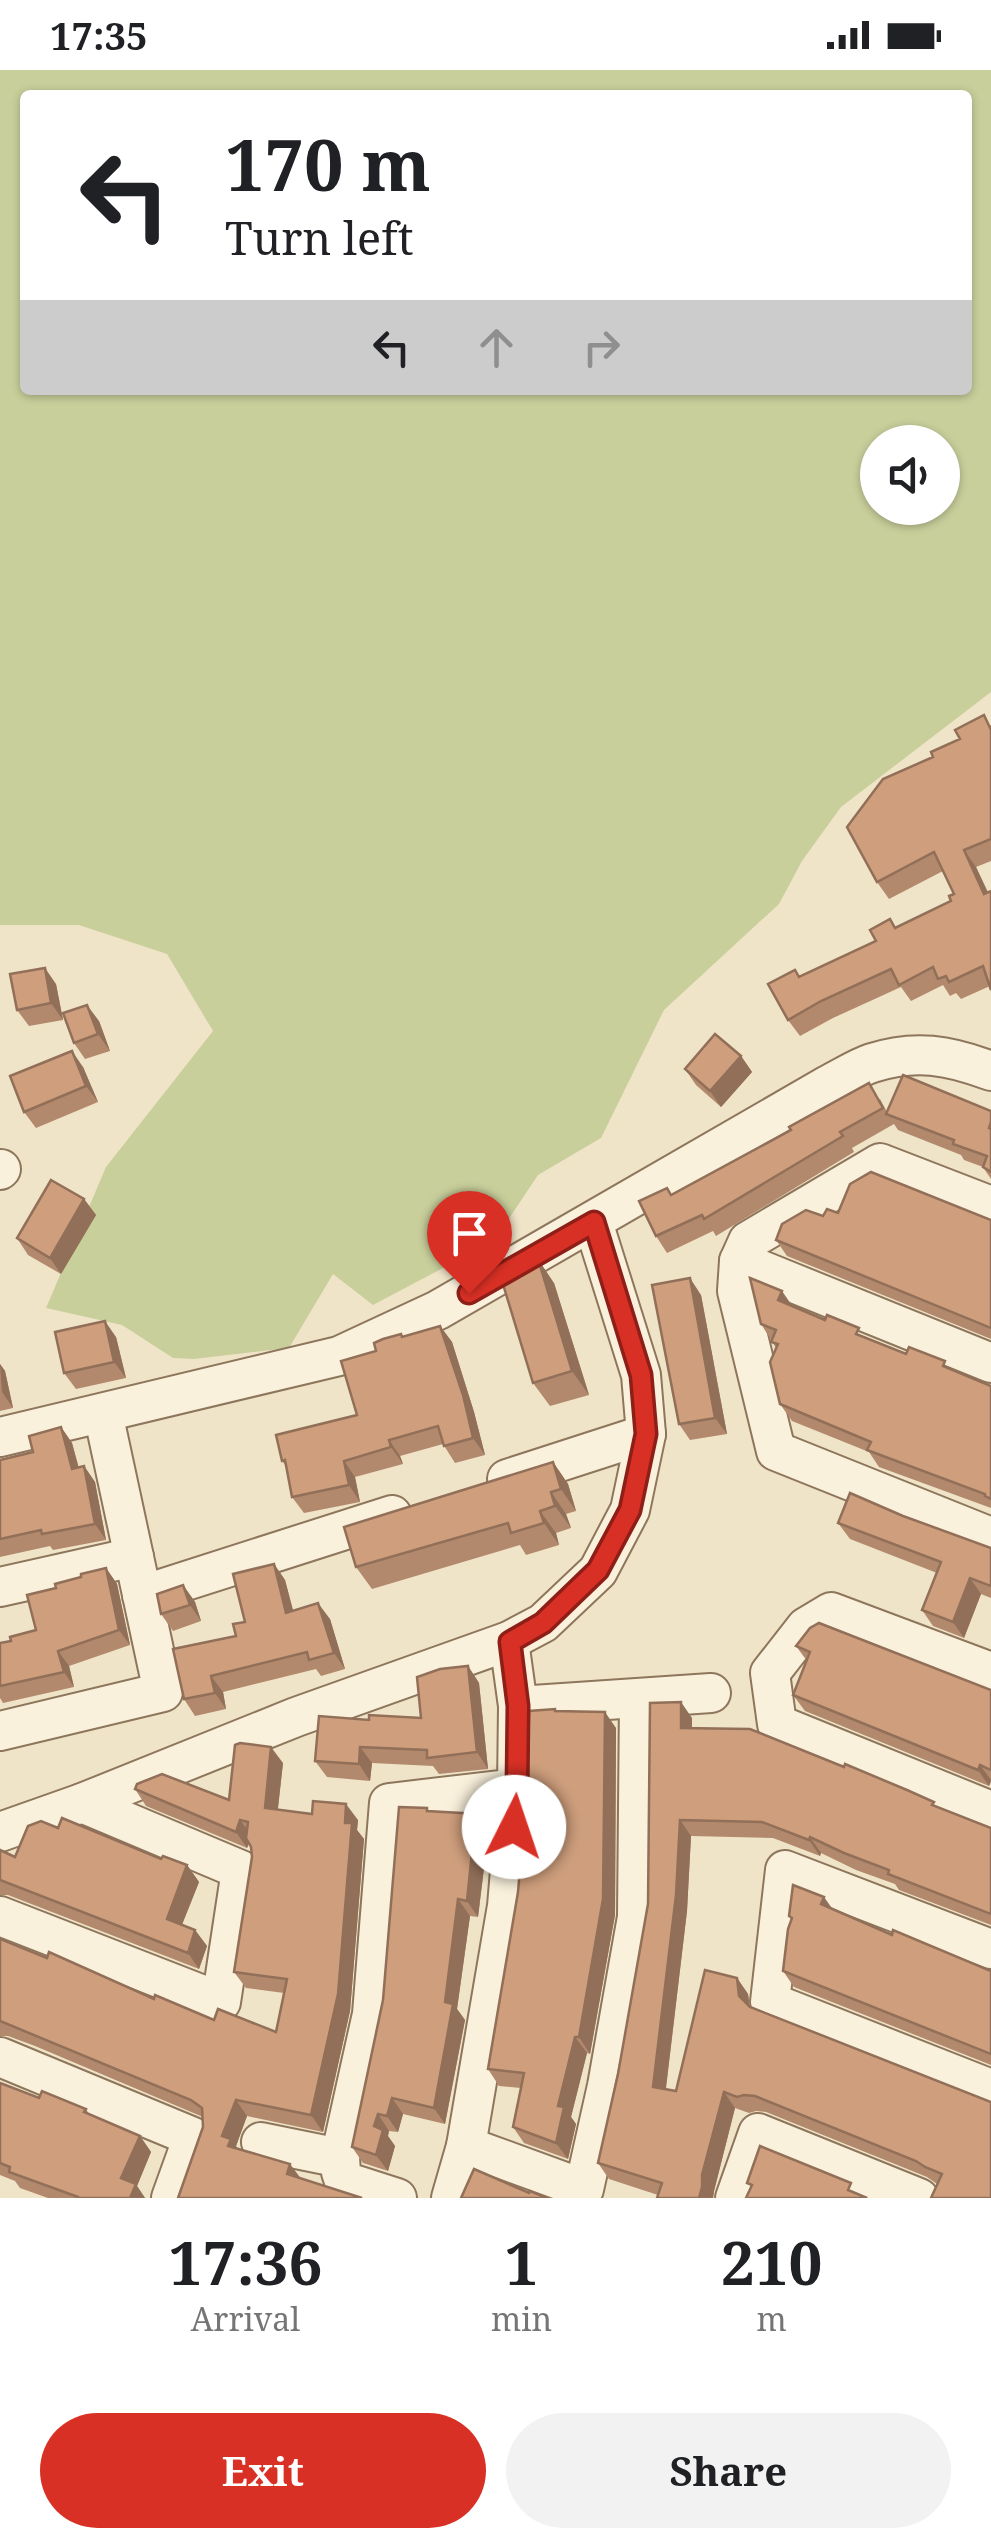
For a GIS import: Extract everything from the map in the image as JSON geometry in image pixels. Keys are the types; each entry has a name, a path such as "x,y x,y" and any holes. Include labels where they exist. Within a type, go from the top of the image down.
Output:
{"street":[{"path":"0,1437 340,1356 438,1310 871,1063 922,1053 958,1059 991,1071"},
{"path":"991,1206 880,1162 748,1240 739,1260 737,1291 776,1451 991,1537"},
{"path":"0,1832 296,1717 510,1642 543,1623 598,1570 630,1510 646,1434 641,1375 594,1222"},
{"path":"739,1260 991,1363"},
{"path":"0,1732 164,1692 102,1413"},
{"path":"478,1488 646,1434"},
{"path":"142,1594 422,1506"},
{"path":"0,1587 134,1557"},
{"path":"991,1672 831,1612 806,1627 770,1673 778,1724 991,1810"},
{"path":"451,2198 466,2146 507,1906 517,1788 518,1706 510,1642"},
{"path":"518,1706 711,1692"},
{"path":"466,2146 584,2188 637,1917 639,1699"},
{"path":"397,2198 344,2181 340,2158 372,2014 389,1804 517,1788"},
{"path":"0,1916 222,2002 240,1870 82,1803"},
{"path":"991,1948 785,1870 770,2002 991,2089"},
{"path":"0,2057 193,2136 171,2198"},
{"path":"735,2198 758,2133 919,2198"},
{"path":"261,2142 340,2158"}],"green space":[{"path":"0,70 991,70 991,692 841,807 802,861 779,904 664,1010 601,1138 538,1175 494,1241 373,1305 333,1274 289,1348 173,1358 122,1325 46,1308 106,1167 213,1031 167,954 79,925 0,925"}],"building":[{"path":"984,715 991,730 991,839 964,850 984,894 991,891 991,990 983,966 949,982 946,976 938,979 933,967 899,985 891,969 788,1020 768,984 795,970 799,977 876,941 870,930 890,919 895,928 951,901 949,896 954,894 934,852 877,882 847,827 883,779 933,757 931,752 960,739 955,730"},
{"path":"45,968 51,1003 17,1010 10,974"},
{"path":"87,1005 98,1034 74,1043 63,1013"},
{"path":"715,1034 741,1056 710,1091 685,1069"},
{"path":"72,1051 86,1086 24,1112 10,1076"},
{"path":"903,1075 991,1111 991,1172 983,1167 987,1156 886,1114"},
{"path":"869,1083 883,1108 704,1219 702,1215 656,1236 639,1201 667,1188 671,1195"},
{"path":"871,1172 991,1220 991,1328 776,1240 782,1224 806,1210 823,1216 827,1209 838,1213 850,1184"},
{"path":"51,1180 84,1199 50,1258 17,1238"},
{"path":"538,1259 572,1371 533,1383 499,1271"},
{"path":"690,1278 715,1418 679,1424 652,1285"},
{"path":"750,1278 782,1291 778,1300 825,1320 827,1315 859,1328 856,1334 906,1354 909,1347 945,1361 943,1366 991,1386 991,1499 867,1450 871,1442 780,1404 770,1362 778,1344 771,1342 776,1330 761,1324"},
{"path":"105,1321 114,1362 64,1373 55,1332"},
{"path":"440,1326 473,1438 444,1446 438,1426 389,1440 391,1447 344,1461 349,1485 292,1497 276,1435 357,1415 341,1361 376,1351 374,1343 383,1339"},
{"path":"61,1427 72,1469 84,1466 95,1524 0,1539 0,1460 33,1452 29,1436"},
{"path":"553,1462 561,1489 551,1492 555,1506 540,1511 544,1523 511,1533 508,1523 356,1567 344,1527"},
{"path":"850,1493 991,1548 991,1586 970,1578 953,1622 922,1610 941,1562 838,1523"},
{"path":"274,1564 286,1613 318,1603 334,1653 309,1660 307,1652 211,1676 215,1693 184,1699 173,1649 236,1636 233,1624 245,1622 233,1574"},
{"path":"106,1568 119,1630 58,1651 64,1672 0,1686 0,1643 36,1630 27,1595"},
{"path":"183,1585 190,1605 161,1614 157,1594"},
{"path":"819,1623 991,1690 991,1770 980,1765 978,1770 793,1695 810,1652 796,1646"},
{"path":"468,1666 477,1752 427,1758 427,1750 360,1747 359,1764 315,1761 319,1716 369,1720 369,1715 421,1718 417,1677"},
{"path":"681,1702 681,1728 750,1729 844,1767 845,1764 991,1828 991,1914 888,1874 889,1870 810,1837 809,1840 762,1822 680,1820 676,1895 653,2087 676,2091 705,1970 737,1978 739,1996 750,2007 991,2102 991,2198 931,2198 942,2174 755,2096 737,2097 724,2092 699,2198 657,2198 662,2183 598,2163 648,1904 650,1703"},
{"path":"529,1711 605,1712 603,1899 579,2037 575,2037 558,2106 564,2107 556,2143 513,2127 524,2073 488,2069 518,1892"},
{"path":"235,1745 271,1747 265,1808 312,1814 313,1801 346,1804 345,1823 352,1823 338,1994 311,2115 236,2100 222,2136 231,2139 228,2146 290,2164 287,2174 362,2198 178,2198 203,2127 202,2108 0,2021 0,1939 47,1958 49,1952 154,1999 155,1995 214,2020 218,2009 276,2032 287,1979 234,1972 252,1857 246,1838 248,1822 240,1820 236,1832 135,1789 137,1784 162,1774 229,1800"},
{"path":"399,1807 479,1814 467,1901 458,1899 445,2002 453,2004 434,2108 392,2098 387,2116 378,2114 374,2126 383,2130 376,2155 352,2147 383,2000"},
{"path":"62,1818 161,1859 163,1856 187,1865 167,1919 195,1930 188,1953 0,1880 0,1850 15,1857 28,1826 41,1821 58,1828"},
{"path":"793,1885 824,1897 821,1904 892,1935 893,1930 991,1971 991,2054 783,1971"},
{"path":"0,2083 39,2098 42,2091 140,2136 121,2178 136,2184 130,2198 78,2198 9,2172 10,2167 0,2163"},
{"path":"760,2146 851,2183 848,2190 867,2198 746,2198"},
{"path":"474,2169 529,2193 547,2198 461,2198"}],"route":[{"path":"469,1293 594,1222 641,1375 646,1434 630,1510 598,1570 543,1623 510,1642 518,1706 514,1827"}]}
